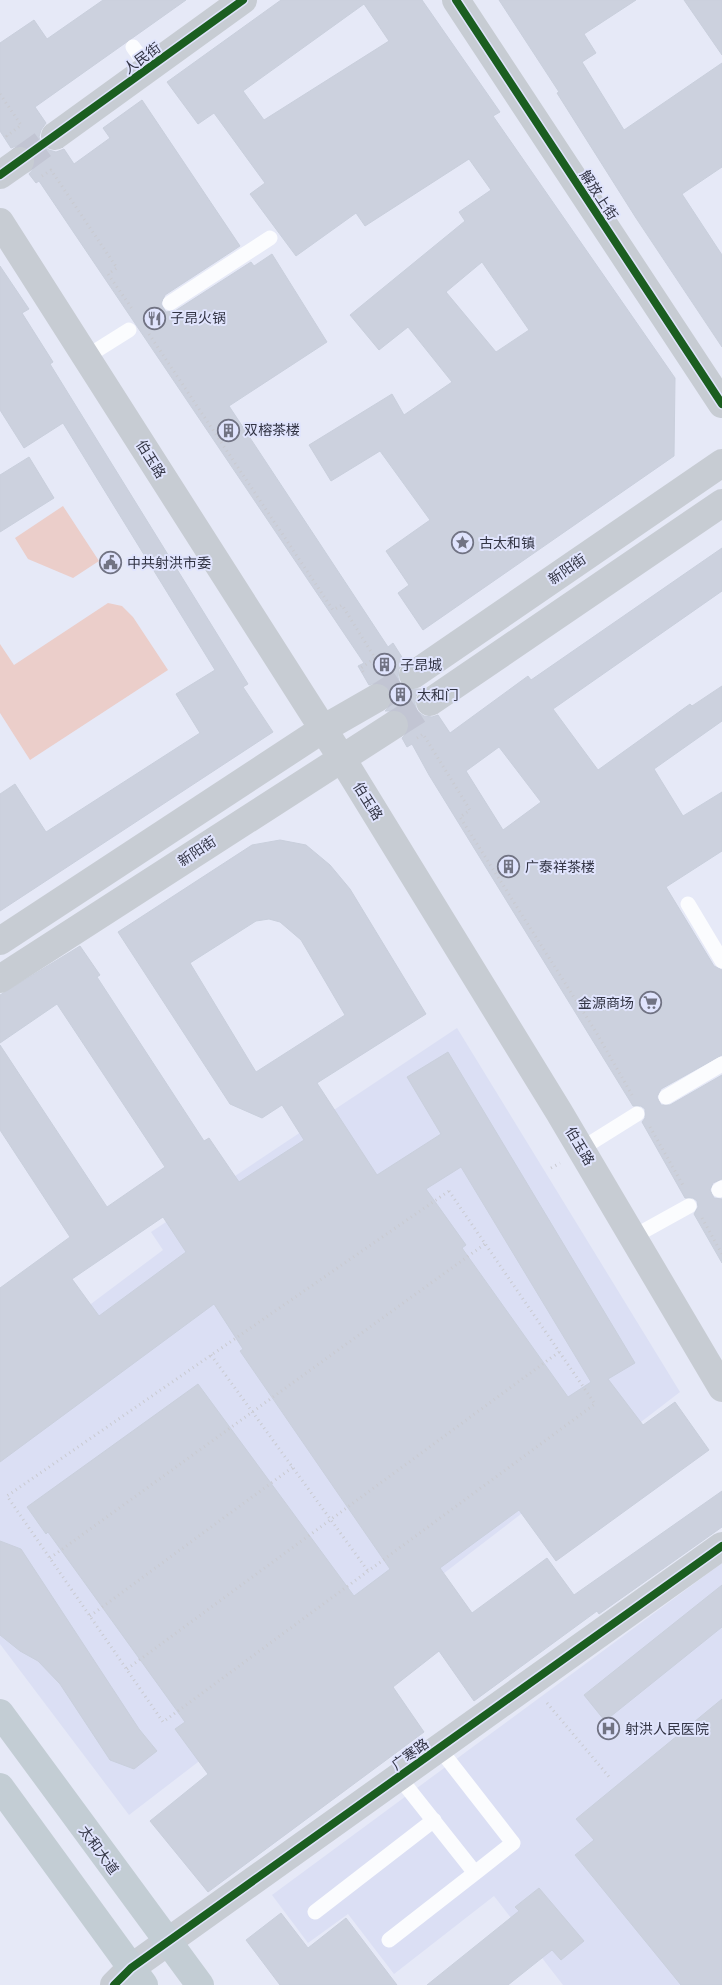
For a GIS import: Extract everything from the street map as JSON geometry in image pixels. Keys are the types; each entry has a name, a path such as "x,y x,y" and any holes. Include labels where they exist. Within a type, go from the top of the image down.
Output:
{"main road":[{"name":"人民街","path":"55,136 243,0"},
{"name":"解放上街","path":"456,0 722,404"},
{"name":"伯玉路","path":"0,222 342,757 581,1148 722,1388"},
{"name":"新阳街","path":"413,675 722,462"},
{"path":"430,702 722,503"},
{"path":"0,941 323,730 372,687"},
{"name":"新阳街","path":"0,979 342,757 405,732"},
{"name":"广寒路","path":"130,1979 167,1943 722,1546"},
{"name":"太和大道","path":"0,1713 167,1943 200,1985"},
{"path":"0,1787 130,1979"}],"lane":[{"path":"133,46 148,68"},
{"path":"170,303 270,238"},
{"path":"86,358 129,330"},
{"path":"688,904 722,961"},
{"path":"666,1097 722,1064"},
{"path":"581,1148 636,1107"},
{"path":"633,1237 691,1203"},
{"path":"389,1940 513,1843 439,1748"},
{"path":"399,1777 475,1872"},
{"path":"315,1912 434,1820"}],"path":[{"path":"0,94 21,125 7,136 17,165 51,170 117,268 108,274 136,315"},
{"path":"146,331 333,610 342,605 376,658 361,668 372,687"},
{"path":"405,732 423,734 470,810 460,817 596,1032 636,1107"},
{"path":"649,1126 691,1203 722,1254"},
{"path":"449,1190 486,1244 595,1404 163,1722 7,1496 449,1190"},
{"path":"50,1558 486,1244"},
{"path":"127,1670 559,1352"},
{"path":"211,1355 368,1571"},
{"path":"90,1616 293,1467"},
{"path":"531,1683 610,1778"}],"shaded area":[{"path":"63,506 99,561 73,578 28,559 15,538"},
{"path":"108,603 122,606 133,617 168,670 30,760 0,713 0,644 14,665"},
{"path":"457,1028 680,1392 129,1815 0,1644 0,1372 163,1250 151,1232"},
{"name":"射洪人民医院","path":"722,1563 722,1985 563,1985 494,1896 394,1974 348,1914 308,1943 272,1895"}],"building":[{"path":"103,0 186,0 35,107 46,123 39,137 42,145 49,150 56,152 64,149 74,164 110,138 103,128 142,100 240,246 165,295 161,304 166,312 175,311 251,262 254,266 272,254 327,342 229,406 388,647 393,643 405,662 399,669 398,677 400,684 407,689 422,689 416,696 415,704 417,711 424,716 432,717 438,715 450,733 528,676 531,680 722,548 722,591 553,709 598,770 690,704 692,706 722,686 722,721 654,769 683,816 722,792 722,851 666,887 714,966 722,970 722,1055 661,1089 657,1097 661,1105 670,1105 722,1075 722,1179 713,1183 710,1190 714,1198 722,1199 722,1263 694,1214 698,1207 697,1201 693,1198 685,1198 642,1122 645,1118 645,1109 641,1106 633,1106 429,775 412,744 407,747 402,738 408,732 410,725 407,717 401,711 385,711 391,705 393,699 390,690 384,684 378,682 369,685 358,666 364,663 39,181 36,183 29,174 34,168 36,160 32,152 26,147 19,145 11,148 0,131 0,43 34,20 47,39","holes":["499,747 541,802 503,830 466,771"]},
{"path":"281,0 422,0 500,112 493,116 675,378 674,456 423,630 398,593 409,585 386,551 430,520 380,451 331,481 309,445 392,394 404,415 452,382 408,327 379,350 350,315 465,221 459,212 491,190 469,159 365,226 356,213 296,256 250,194 265,183 214,113 198,124 167,82","holes":["364,4 389,41 264,120 243,91","482,262 529,330 496,352 446,292"]},
{"path":"499,0 636,0 584,34 596,53 582,62 624,130 722,63 722,167 682,194 722,255 722,347 636,218 557,93 559,92"},
{"path":"684,0 722,0 722,55"},
{"path":"0,266 29,309 22,313 53,362 50,364 248,684 243,687 273,732 0,911 0,794 15,784 46,832 200,733 176,694 215,670 63,423 24,448 0,410"},
{"path":"29,457 54,498 0,532 0,475"},
{"path":"280,840 306,845 330,865 350,889 426,1014 317,1083 377,1175 441,1134 407,1077 448,1052 635,1363 608,1379 643,1425 675,1402 709,1450 556,1561 519,1510 440,1568 472,1613 547,1558 574,1595 722,1491 722,1527 599,1614 597,1611 474,1701 439,1651 393,1687 424,1732 208,1892 150,1821 208,1774 175,1729 185,1722 48,1532 46,1534 27,1507 198,1384 354,1596 390,1569 240,1351 243,1349 214,1304 0,1462 0,1288 70,1237 0,1130 0,1045 107,1207 165,1167 57,1004 0,1043 0,995 80,946 100,975 97,977 204,1141 209,1138 239,1182 304,1140 282,1105 262,1118 230,1104 118,932 252,845","holes":["269,919 280,922 301,940 345,1015 256,1072 190,963 256,921","461,1167 591,1382 568,1397 462,1248 466,1245 426,1189","163,1217 186,1252 99,1316 72,1279"]},
{"path":"0,1541 21,1549 139,1729 157,1751 134,1769 110,1760 60,1684 38,1661 20,1651 0,1635"},
{"path":"722,1585 722,1627 605,1721 584,1695"},
{"path":"722,1699 722,1985 681,1985 575,1855 594,1840 576,1819"},
{"path":"539,1888 584,1941 561,1960 552,1950 508,1985 427,1985 519,1911 515,1907"},
{"path":"281,1913 308,1948 346,1918 397,1985 280,1985 246,1940"}],"tunnel":[{"path":"20,161 55,136"},
{"path":"377,698 413,675"},
{"path":"394,725 430,702"}],"cycle path":[{"path":"0,175 243,0"},
{"path":"456,0 722,404"},
{"path":"114,1985 131,1968 722,1546"}],"place":[{"name":"子昂火锅","path":"154,318"},
{"name":"双榕茶楼","path":"228,430"},
{"name":"古太和镇","path":"463,543"},
{"name":"中共射洪市委","path":"111,563"},
{"name":"子昂城","path":"384,665"},
{"name":"太和门","path":"401,695"},
{"name":"广泰祥茶楼","path":"509,867"},
{"name":"金源商场","path":"650,1003"},
{"name":"射洪人民医院","path":"609,1729"}]}
